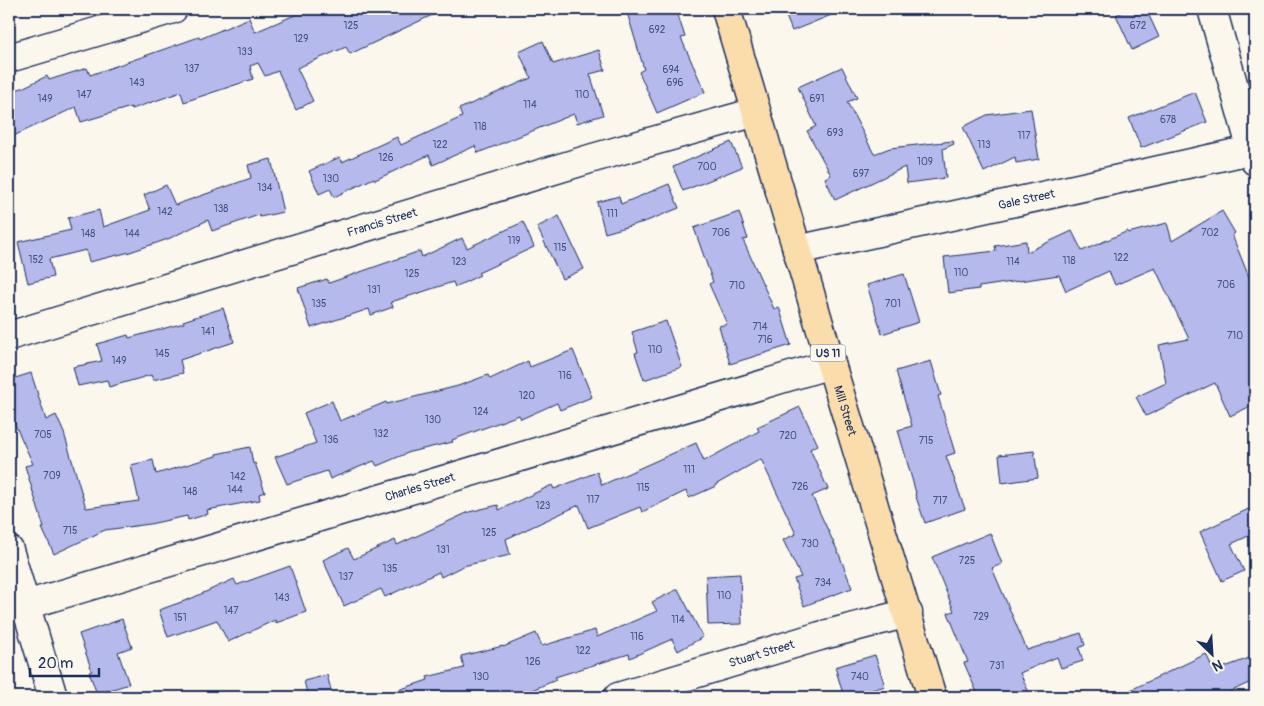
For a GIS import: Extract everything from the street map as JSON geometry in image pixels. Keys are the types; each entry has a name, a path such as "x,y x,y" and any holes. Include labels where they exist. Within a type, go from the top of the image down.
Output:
{"highway":[{"name":"Mill Street","path":"726,9 932,697"}],"street":[{"path":"9,58 173,9"},
{"path":"1212,9 1254,154"},
{"name":"Francis Street","path":"9,336 593,158 756,112"},
{"name":"Gale Street","path":"797,250 1254,154"},
{"name":"Charles Street","path":"17,608 831,364"},
{"path":"9,550 17,608 53,697"},
{"name":"Stuart Street","path":"618,697 820,636 908,613"}],"building":[{"path":"309,9 445,9 350,54 346,47 297,68 313,101 296,110 278,71 265,76 258,63 250,66 253,79 184,102 181,92 132,109 131,107 81,122 76,107 9,138 9,92 47,76 49,80 87,68 90,75 199,37 200,39 249,18 255,32"},
{"path":"626,9 676,9 685,37 681,38 705,92 657,113 639,72 644,69"},
{"path":"783,9 846,9 792,31"},
{"path":"1129,9 1146,9 1159,37 1132,50 1116,15"},
{"path":"543,41 553,64 599,50 605,70 590,74 603,115 577,123 574,114 478,153 475,146 433,165 429,155 334,197 330,189 319,194 309,171 340,157 342,162 397,137 401,145 462,117 459,109 531,78 519,52"},
{"path":"842,67 857,98 847,102 874,154 890,148 953,141 954,144 943,149 946,178 907,183 905,167 835,200 825,178 831,175 807,131 816,126 798,87"},
{"path":"1195,92 1207,122 1141,148 1129,118"},
{"path":"1031,109 1039,159 1016,163 1015,157 984,172 963,127 987,115"},
{"path":"731,142 742,167 683,191 673,167"},
{"path":"271,159 283,212 260,217 259,215 212,231 208,220 168,239 130,252 89,262 86,250 49,259 53,277 28,283 18,242 71,230 68,218 99,210 103,227 150,210 144,195 166,185 175,205 251,178 248,165"},
{"path":"669,184 679,208 647,221 605,233 597,202 619,196 621,204"},
{"path":"1222,211 1235,233 1232,235 1255,292 1255,404 1230,416 1215,383 1146,416 1136,397 1166,383 1159,345 1189,339 1155,268 1115,285 1109,271 1066,291 1059,275 948,293 944,257 996,251 995,246 1026,241 1027,252 1072,231 1082,251 1128,231 1128,233 1167,223 1172,241"},
{"path":"739,212 748,239 743,240 774,309 779,307 791,345 730,364 719,326 727,324 709,284 713,282 694,228"},
{"path":"559,216 584,269 562,279 537,227"},
{"path":"523,222 534,247 478,273 480,275 455,287 453,282 391,302 393,307 371,315 369,309 311,328 298,288 327,279 329,283 420,251 422,257 462,238 467,248"},
{"path":"904,274 919,322 882,334 867,285"},
{"path":"223,308 234,342 180,360 183,373 153,380 151,375 109,387 107,380 78,386 73,367 102,361 97,344 128,335 129,338 184,323 183,321"},
{"path":"666,321 682,367 644,380 635,353 638,352 632,332"},
{"path":"573,350 592,397 560,410 557,403 521,419 519,415 452,440 453,442 410,452 377,466 374,461 330,479 327,471 287,484 275,457 316,443 304,413 332,401 340,421 386,402 387,404 458,386 488,375 490,379 528,361 530,367"},
{"path":"931,361 941,395 938,396 955,453 946,456 965,509 925,523 915,494 898,430 912,426 896,371"},
{"path":"31,373 46,420 56,415 64,433 86,508 139,501 131,465 153,460 156,474 216,456 216,454 250,447 253,464 255,463 265,492 259,494 260,500 207,510 208,514 188,520 187,516 150,524 105,530 54,554 42,528 44,528 25,466 33,464 9,411 9,380"},
{"path":"800,407 818,445 810,449 828,489 812,496 839,554 852,588 804,606 794,579 801,577 783,540 796,534 761,459 716,486 689,498 686,491 642,512 640,507 588,528 579,505 506,539 510,555 463,566 441,577 439,572 385,597 381,589 344,606 323,560 348,548 354,559 395,540 397,545 469,512 498,505 499,510 552,485 554,489 597,472 602,485 696,443 704,461 759,431 757,427"},
{"path":"1034,451 1038,478 1002,483 999,455"},
{"path":"1255,506 1255,533 1231,544 1244,571 1222,581 1200,532"},
{"path":"990,533 1002,564 992,568 1027,650 1081,633 1085,645 1079,648 1083,661 1061,668 1057,657 1020,673 1031,697 979,697 964,663 968,662 948,613 954,611 932,557"},
{"path":"290,566 306,612 276,623 275,620 228,642 217,620 168,637 159,610 190,599 234,579 237,585"},
{"path":"740,574 742,624 708,625 706,576"},
{"path":"678,589 703,637 678,651 672,639 630,658 629,654 555,677 556,680 515,697 387,697 386,694 428,680 427,677 464,668 461,656 503,647 536,633 542,646 595,630 597,637 657,611 652,602"},
{"path":"122,619 132,647 118,652 129,684 97,694 89,672 92,671 79,634"},
{"path":"1206,654 1214,671 1255,656 1255,680 1219,697 1116,697"},
{"path":"875,655 885,686 850,697 844,697 835,667"},
{"path":"327,675 333,697 308,697 304,681"}]}
